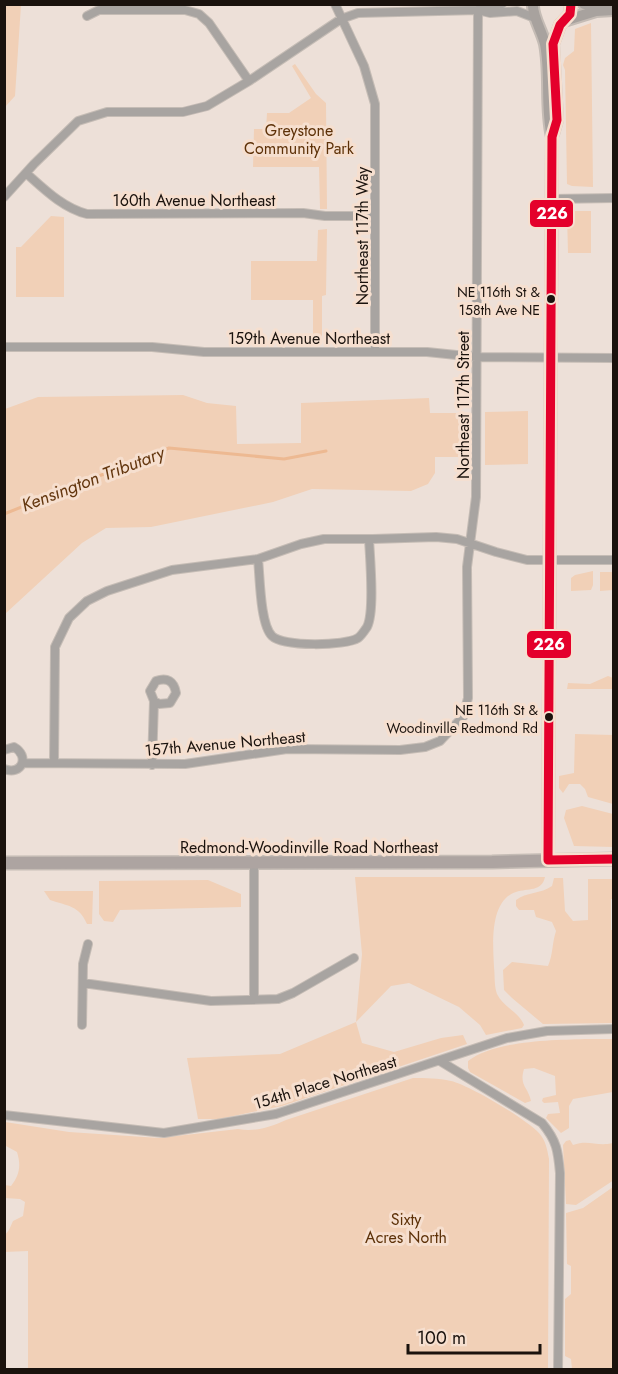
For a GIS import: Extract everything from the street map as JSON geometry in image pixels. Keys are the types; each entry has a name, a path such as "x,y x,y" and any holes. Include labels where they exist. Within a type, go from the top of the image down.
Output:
{"main road":[{"name":"Redmond-Woodinville Road Northeast","path":"4,863 254,864 614,860"}],"street":[{"name":"Northeast 117th Way","path":"335,4 364,66 375,104 375,351"},
{"path":"478,10 490,5 502,4"},
{"path":"533,4 546,53 548,120 552,137 548,860"},
{"path":"552,137 557,120 553,44 570,14 571,4"},
{"path":"584,4 599,4"},
{"path":"87,16 99,10 185,10 199,14 209,23 249,81"},
{"name":"Northeast 117th Street","path":"456,724 463,717 468,698 467,567 476,497 478,10"},
{"path":"4,197 78,121 107,112 183,112 207,106 249,81 341,19 358,14 517,11 549,27 596,12 614,10"},
{"name":"160th Avenue Northeast","path":"26,173 54,197 87,214 303,213 326,216 375,216"},
{"path":"552,199 614,198"},
{"name":"159th Avenue Northeast","path":"4,347 152,347 204,352 427,351 476,357 614,358"},
{"path":"54,763 55,647 69,618 87,601 107,591 172,570 258,559 301,544 324,539 369,540 436,537 469,542 527,560 614,560"},
{"path":"258,559 264,618 272,636 284,642 343,642 359,638 368,626 370,611 369,540"},
{"path":"152,765 154,701"},
{"name":"157th Avenue Northeast","path":"4,769 13,771 19,769 23,763 152,765 214,760 287,749 400,750 425,747 440,741 456,724"},
{"path":"4,750 14,747 20,750 23,763"},
{"path":"254,864 254,1000"},
{"path":"82,1025 83,964 88,944"},
{"path":"82,982 211,1001 278,999 293,993 354,958"},
{"name":"154th Place Northeast","path":"4,1115 164,1133 276,1114 507,1038 547,1031 614,1029"},
{"path":"440,1061 542,1123 553,1136 558,1150 560,1173 558,1370"}],"green space":[{"path":"5,4 21,5 15,96 5,107"},
{"path":"591,23 593,187 572,186 567,184 565,70 563,65 565,58 574,51 575,29"},
{"name":"Greystone Community Park","path":"295,64 316,94 326,103 327,209 320,209 319,167 253,167 254,129 266,129 267,113 289,113 311,98 292,66"},
{"path":"572,211 591,211 591,253 568,253 567,215"},
{"path":"51,216 64,217 64,297 16,297 16,247 21,247"},
{"path":"327,229 326,295 322,296 322,341 313,342 313,300 251,300 251,261 317,261 318,230"},
{"path":"183,395 207,403 236,406 237,444 301,443 301,403 429,398 430,413 466,413 466,457 435,457 435,473 428,484 411,491 312,489 273,502 151,527 106,528 82,543 5,614 5,409 38,397"},
{"path":"528,411 528,464 485,465 485,412"},
{"path":"593,571 591,590 571,591 571,578"},
{"path":"600,572 613,572 613,590 600,591"},
{"path":"608,676 613,678 613,689 567,689 568,683 590,684"},
{"path":"575,734 613,735 613,804 588,797 580,784 569,784 563,793 559,788 559,776 574,773"},
{"path":"582,806 613,814 613,847 574,846 564,818 566,810"},
{"path":"355,877 545,877 538,887 516,892 507,897 501,904 494,925 496,991 500,999 522,1020 524,1025 522,1028 486,1035 480,1025 459,1007 409,983 391,986 356,1022 362,954"},
{"path":"554,878 563,878 565,911 573,921 588,920 588,879 613,879 611,930 614,930 613,1023 543,1024 504,990 503,970 512,962 548,966 556,931 552,922 536,917 534,910 519,910 516,900 548,889 552,886"},
{"path":"208,880 241,894 241,907 120,910 113,922 104,921 99,914 99,881"},
{"path":"44,891 93,891 92,924 87,924 80,913 72,907 50,900"},
{"path":"356,1022 362,1043 394,1052 441,1038 463,1035 467,1044 282,1106 219,1119 198,1119 187,1058 280,1054"},
{"path":"613,1039 613,1092 573,1099 569,1106 569,1128 561,1133 546,1118 548,1114 560,1113 558,1102 544,1103 542,1101 543,1098 556,1095 555,1076 534,1068 524,1069 523,1083 531,1101 525,1103 470,1072 468,1068 468,1061 480,1054 509,1045 560,1040"},
{"name":"Sixty Acres North","path":"413,1078 446,1080 471,1089 497,1103 532,1127 545,1142 549,1159 548,1369 28,1369 28,1251 4,1252 5,1235 13,1221 23,1216 25,1202 20,1199 5,1198 5,1185 11,1186 14,1182 18,1174 19,1161 17,1152 6,1146 5,1122 69,1132 159,1138 257,1129 269,1127"},
{"path":"570,1140 573,1145 613,1143 614,1180 576,1205 566,1204 563,1145"},
{"path":"613,1187 613,1369 572,1369 571,1359 565,1356 565,1299 571,1294 571,1266 567,1264 566,1213 583,1208"}],"waterway":[{"name":"Kensington Tributary","path":"4,514 169,448 284,459 326,451"}],"transit line":[{"name":"226","path":"548,860 552,137 557,120 553,44 560,25 570,14 571,4"},
{"name":"226","path":"548,860 614,859"}],"place":[{"name":"NE 116th St & 158th Ave NE","path":"551,299"},
{"name":"NE 116th St & Woodinville Redmond Rd","path":"549,717"}]}
